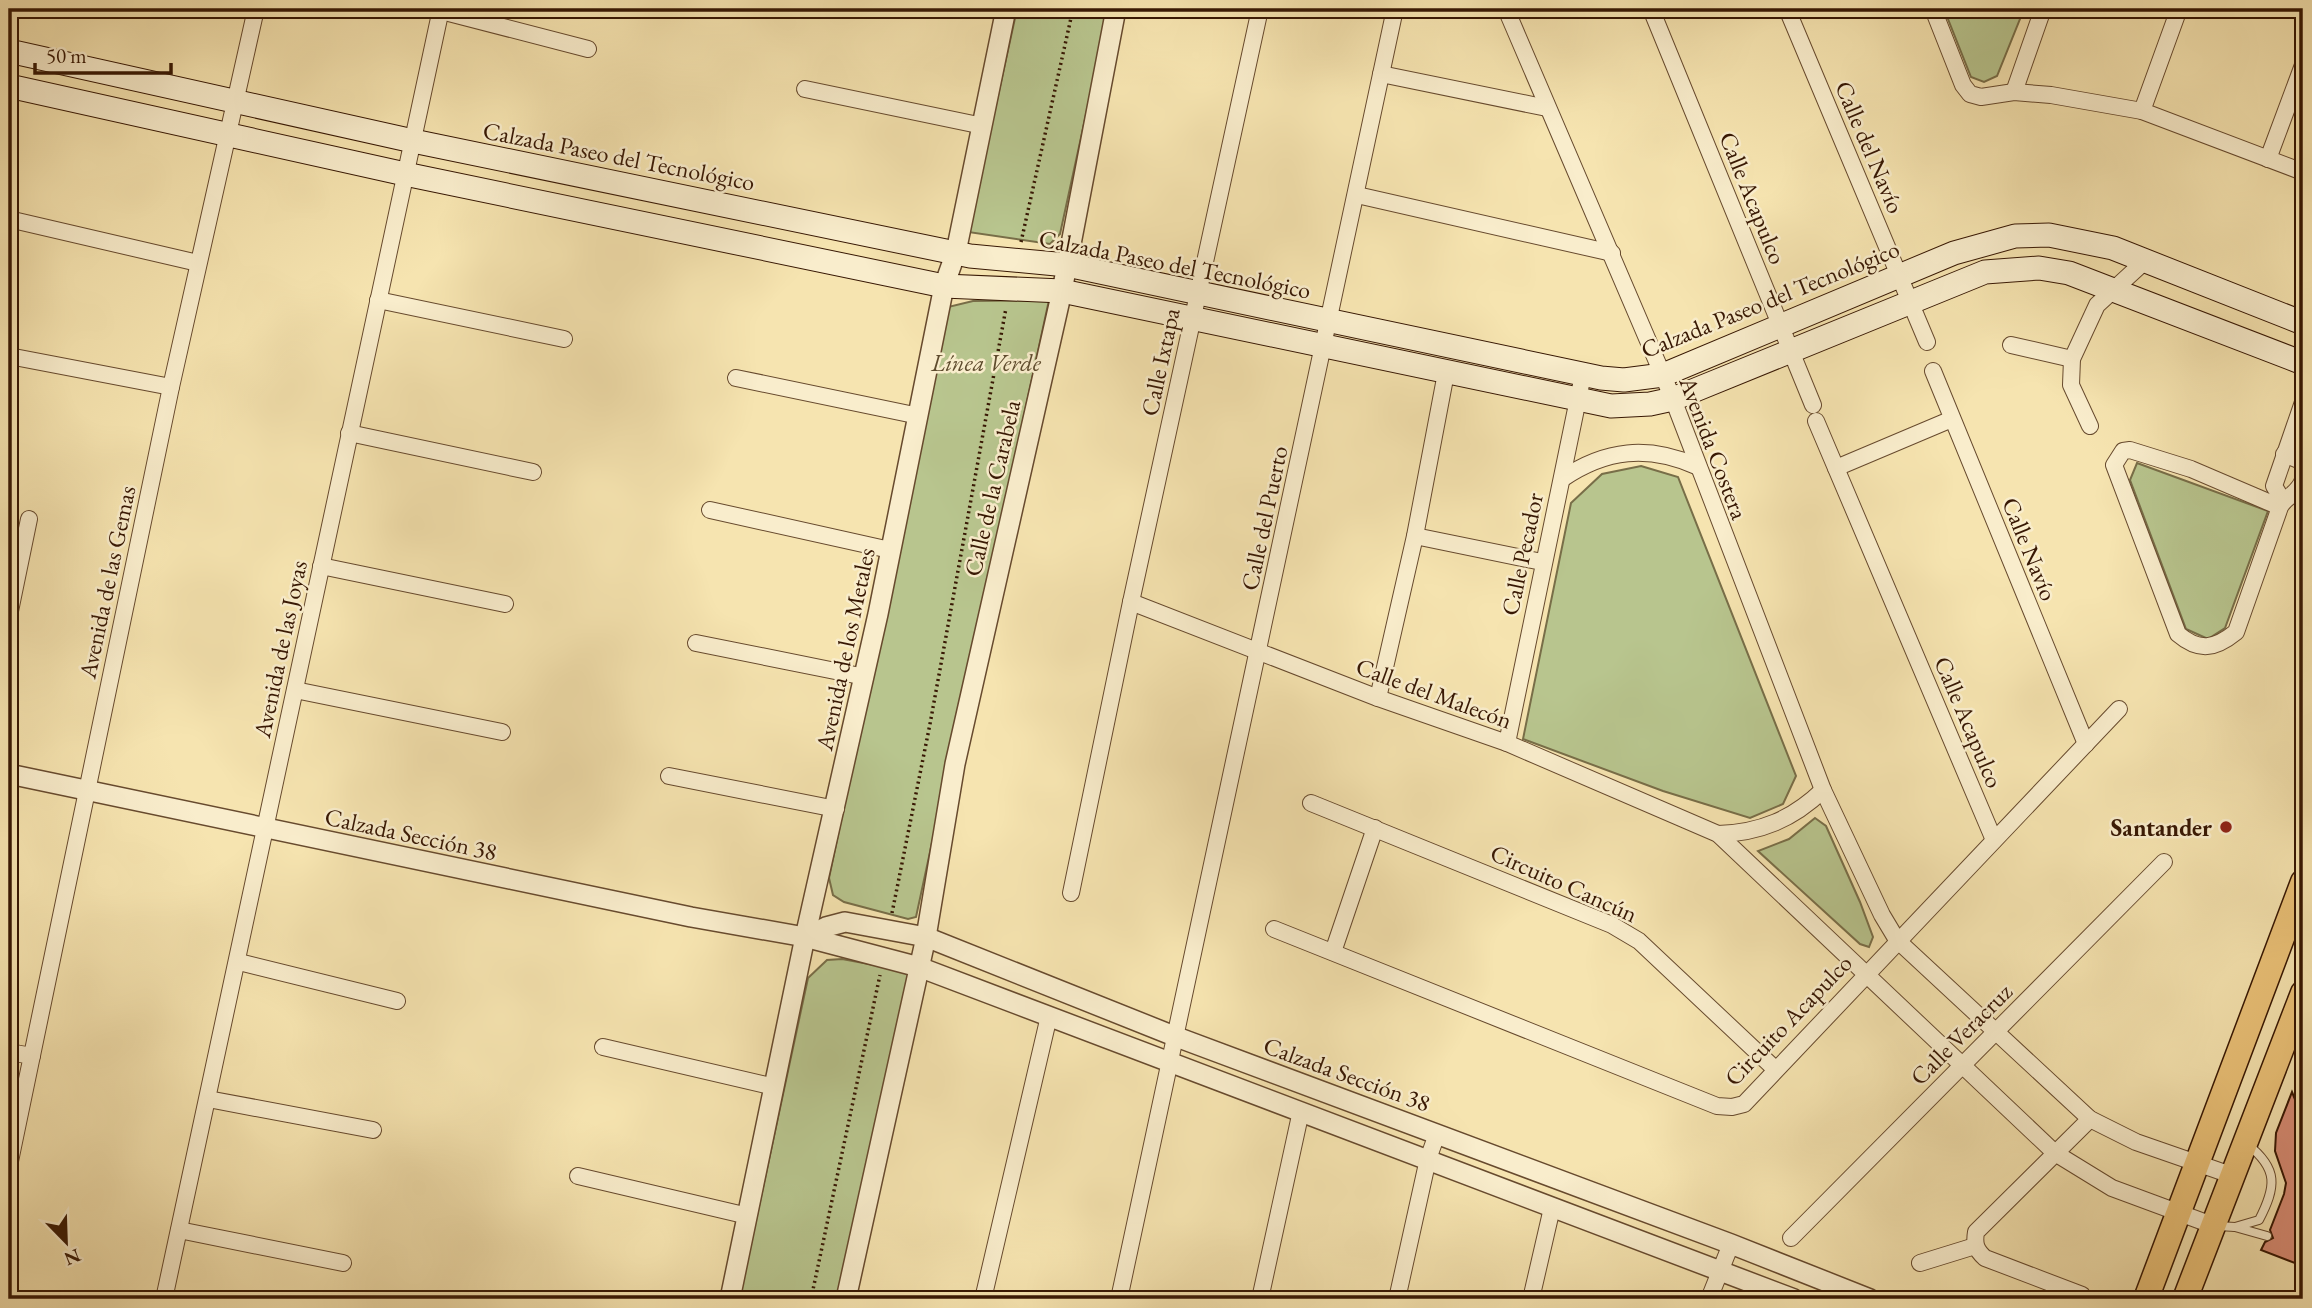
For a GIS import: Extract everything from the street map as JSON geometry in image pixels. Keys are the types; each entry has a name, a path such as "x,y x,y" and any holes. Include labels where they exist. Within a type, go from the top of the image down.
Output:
{"main road":[{"name":"Calzada Paseo del Tecnológico","path":"9,51 412,141 956,252 1067,265 1583,375 1624,380 1662,374 1964,249 2015,236 2075,238 2146,260 2303,323"},
{"name":"Calzada Paseo del Tecnológico","path":"9,86 405,174 944,286 1062,291 1194,317 1577,401 1629,406 1673,399 1910,301 1985,272 2010,268 2039,268 2069,273 2116,288 2303,363"},
{"path":"674,230 682,196"},
{"path":"2146,1299 2303,882"},
{"path":"2185,1299 2223,1226 2231,1175 2303,993"}],"street":[{"name":"Avenida de las Gemas","path":"9,1166 171,387 256,9"},
{"name":"Avenida de los Metales","path":"730,1299 805,937 865,677 944,286 956,252 1006,9"},
{"name":"Calle de la Carabela","path":"846,1299 926,937 955,764 1062,291 1116,9"},
{"name":"Calle Ixtapa","path":"1071,893 1131,602 1260,9"},
{"name":"Calle del Puerto","path":"1119,1299 1395,9"},
{"name":"Avenida Costera","path":"1506,9 1673,399 1696,467 1823,790 1882,915 1897,940 2090,1119 2136,1142 2231,1175"},
{"name":"Calle Acapulco","path":"1651,9 1836,467 1994,840"},
{"name":"Calle del Navío","path":"1787,9 1927,342"},
{"path":"1933,9 1963,85 1970,94 1981,97 2014,92 2084,99 2142,111 2303,172"},
{"path":"2014,92 2043,9"},
{"path":"2142,111 2179,9"},
{"path":"441,10 588,48"},
{"name":"Avenida de las Joyas","path":"164,1299 239,962 264,829 441,10"},
{"path":"2268,159 2303,65"},
{"path":"1381,75 1547,108"},
{"path":"805,89 983,127"},
{"path":"1357,195 1612,253"},
{"path":"13,220 198,263"},
{"path":"2090,426 2071,385 2071,359 2097,305 2146,260"},
{"path":"378,300 564,339"},
{"path":"2011,345 2071,359"},
{"path":"9,356 171,387"},
{"name":"Calle Navío","path":"1933,371 2086,744"},
{"path":"1378,698 1415,536 1446,373"},
{"name":"Calle Pecador","path":"1507,743 1542,562 1583,375"},
{"path":"736,378 919,416"},
{"path":"2282,504 2274,486 2303,402"},
{"path":"1836,467 1952,419"},
{"path":"349,433 533,472"},
{"path":"2282,504 2191,469 2130,450 2123,451 2115,460 2114,465 2178,634 2190,644 2205,648 2221,644 2236,632 2282,504 2299,491 2303,480"},
{"path":"1562,479 1604,456 1627,452 1651,452 1696,467"},
{"path":"2284,454 2303,462"},
{"path":"710,510 890,550"},
{"path":"9,616 29,519"},
{"path":"1415,536 1542,562"},
{"path":"321,566 505,604"},
{"name":"Calle del Malecón","path":"1131,602 1378,698 1507,743 1718,834"},
{"path":"696,643 865,677"},
{"path":"295,690 502,732"},
{"name":"Circuito Acapulco","path":"1333,952 1717,1106 1732,1107 1744,1104 2119,709"},
{"name":"Calzada Sección 38","path":"9,774 691,917 805,937 919,967 1794,1299"},
{"path":"669,775 836,809"},
{"path":"1718,834 1738,833 1775,824 1793,815 1823,790"},
{"name":"Circuito Cancún","path":"1311,803 1612,925 1639,941 1775,1069"},
{"path":"1274,929 1333,952 1375,828"},
{"path":"1718,834 2055,1153 2112,1188 2179,1214 2223,1226"},
{"name":"Calle Veracruz","path":"1791,1238 2164,862"},
{"name":"Calzada Sección 38","path":"805,937 845,922 926,937 1174,1036 1731,1244 1868,1299"},
{"path":"239,962 397,1001"},
{"path":"983,1299 1049,1016"},
{"path":"603,1046 775,1087"},
{"path":"9,1052 32,1056"},
{"path":"208,1099 373,1130"},
{"path":"1260,1299 1301,1111"},
{"path":"2082,1295 1985,1258 1975,1246 1976,1232 2090,1119"},
{"path":"1397,1299 1428,1159 1437,1134"},
{"path":"578,1175 748,1216"},
{"path":"1531,1299 1552,1208"},
{"path":"179,1230 343,1263"},
{"path":"1709,1299 1731,1244"},
{"path":"1920,1263 1975,1246"}],"lane":[{"path":"2223,1226 2259,1220 2273,1188 2272,1174 2261,1154 2244,1142"},
{"path":"2223,1226 2267,1236"}],"path":[{"path":"1017,260 1073,9"},
{"path":"888,929 930,724 1011,288"},
{"path":"811,1299 884,958"}],"green space":[{"path":"1017,9 1109,9 1060,234 1050,244 968,232"},
{"path":"1944,9 2024,9 1997,76 1984,82 1971,77"},
{"name":"Línea Verde","path":"1049,300 916,917 908,919 844,902 833,895 829,878 948,307 973,301"},
{"path":"2137,463 2268,511 2225,628 2208,639 2186,629 2130,480"},
{"path":"1641,466 1678,477 1796,776 1783,804 1750,818 1663,791 1523,739 1571,503 1602,474"},
{"path":"1815,818 1826,826 1860,902 1873,937 1869,947 1860,944 1758,851 1789,839"},
{"path":"842,959 912,972 841,1299 739,1299 808,978 827,960"}],"building":[{"path":"2292,1092 2303,1119 2303,1254 2300,1265 2261,1250 2265,1242 2273,1238 2270,1230 2284,1194 2286,1183 2275,1151 2276,1133"}],"place":[{"name":"Santander","path":"2226,827"}]}
